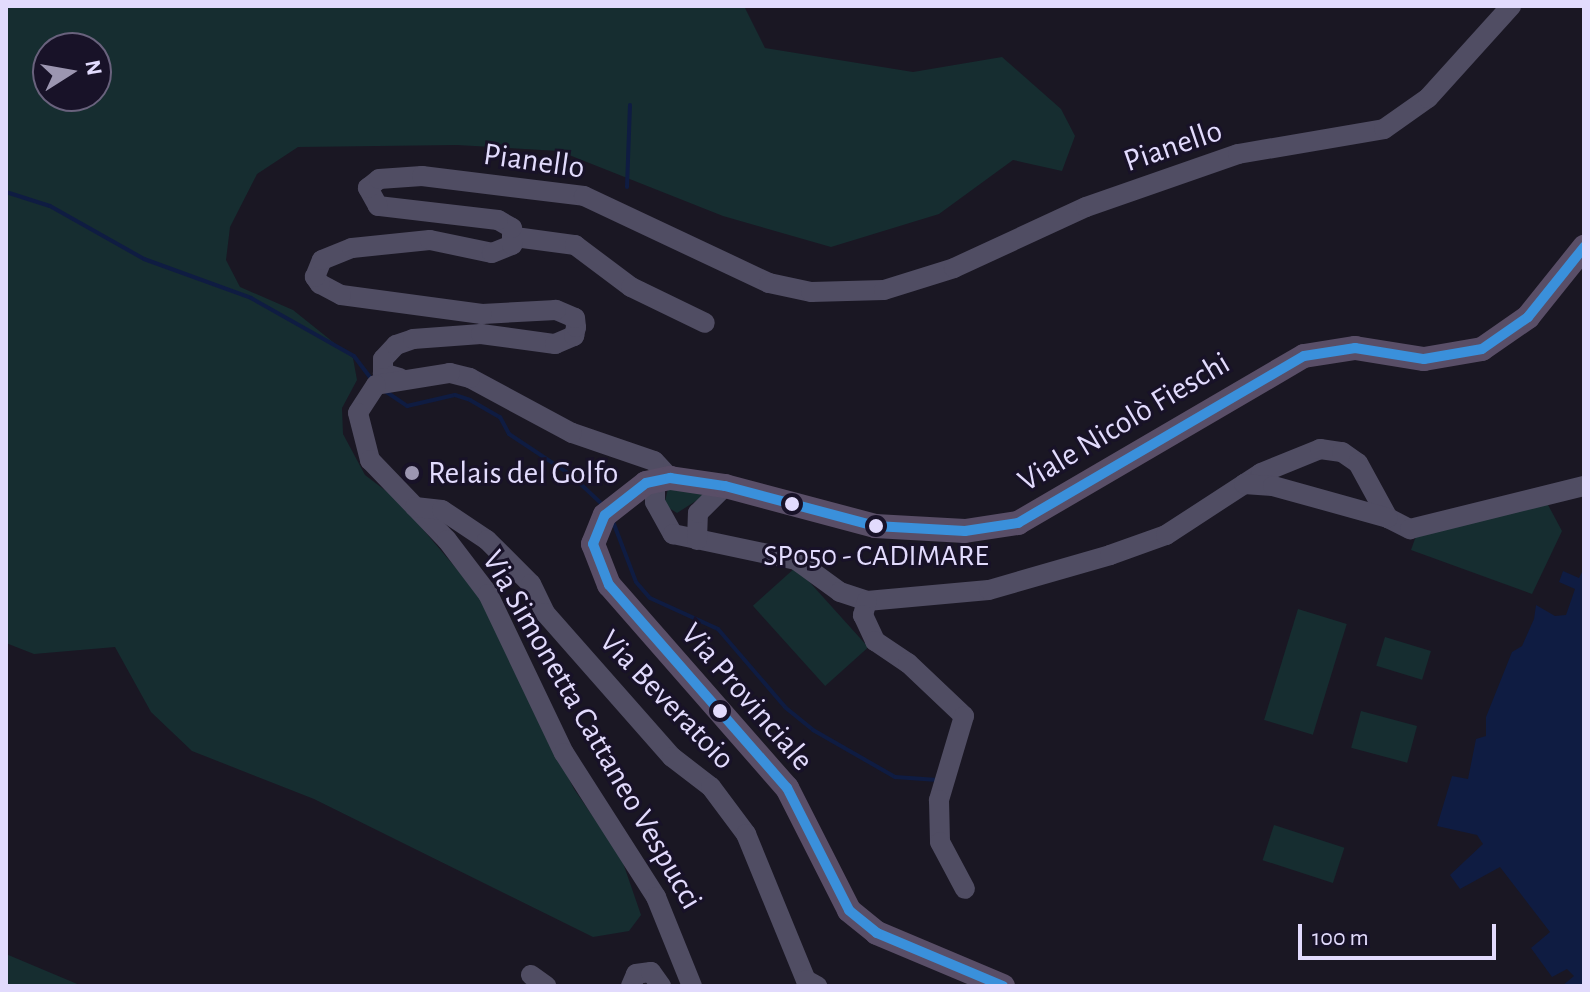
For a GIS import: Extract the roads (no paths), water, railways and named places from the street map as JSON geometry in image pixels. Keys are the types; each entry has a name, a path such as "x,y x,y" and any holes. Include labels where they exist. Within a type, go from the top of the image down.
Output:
{"main road":[{"name":"Viale Nicolò Fieschi","path":"662,479 725,486 904,529 965,531 1018,523 1304,356 1355,348 1424,359 1482,349 1528,317 1584,247"},
{"name":"Via Provinciale","path":"662,479 612,508 593,544 609,585 787,788 849,910 877,933 1003,986"}],"street":[{"name":"Pianello","path":"515,237 512,228 498,220 378,206 368,188 387,177 422,176 584,196 769,283 811,292 884,290 954,268 1086,207 1238,154 1384,129 1428,98 1511,6"},
{"path":"400,378 387,376 381,367 388,351 404,342 469,334 555,344 574,336 575,318 556,310 482,314 341,295 315,277 322,260 352,248 430,240 492,253 512,245 515,237 575,245 631,287 705,323"},
{"name":"Via Simonetta Cattaneo Vespucci","path":"662,479 654,461 572,433 470,378 450,373 400,378 368,391 358,426 370,460 415,507 488,594 564,753 656,897 692,986"},
{"path":"662,479 658,511 673,534 796,560 840,592 867,601 925,599 1028,582 1166,535 1244,484 1295,456 1320,449 1342,452 1371,481 1388,518"},
{"path":"1244,484 1273,486 1388,518 1405,528 1426,528 1584,486"},
{"path":"658,511 673,517 698,513 725,486"},
{"name":"Via Beveratoio","path":"415,507 442,510 487,540 531,584 545,613 672,757 711,787 746,834 807,984"},
{"path":"697,540 698,513"},
{"path":"867,601 863,615 875,641 908,663 964,716 939,800 940,842 965,889"},
{"path":"631,986 636,974 651,972 661,986"}],"water":[{"path":"1584,568 1584,986 1562,986 1574,976 1567,969 1552,977 1531,948 1550,932 1500,867 1460,889 1450,875 1483,844 1477,835 1437,826 1452,776 1468,779 1476,739 1486,736 1486,717 1512,652 1522,646 1534,619 1536,605 1555,616 1566,615 1575,589 1559,582 1563,571 1579,578"}],"waterway":[{"path":"627,187 630,105"},
{"path":"6,192 50,206 144,259 251,298 354,356 372,380"},
{"path":"385,391 407,406 455,395 470,400 500,417 509,434 571,475 603,505"},
{"path":"612,519 636,582 650,598 718,629 786,708 813,730 895,777 938,780"}],"place":[{"name":"Relais del Golfo","path":"412,473"},
{"name":"SP050 - CADIMARE","path":"876,526"}]}
